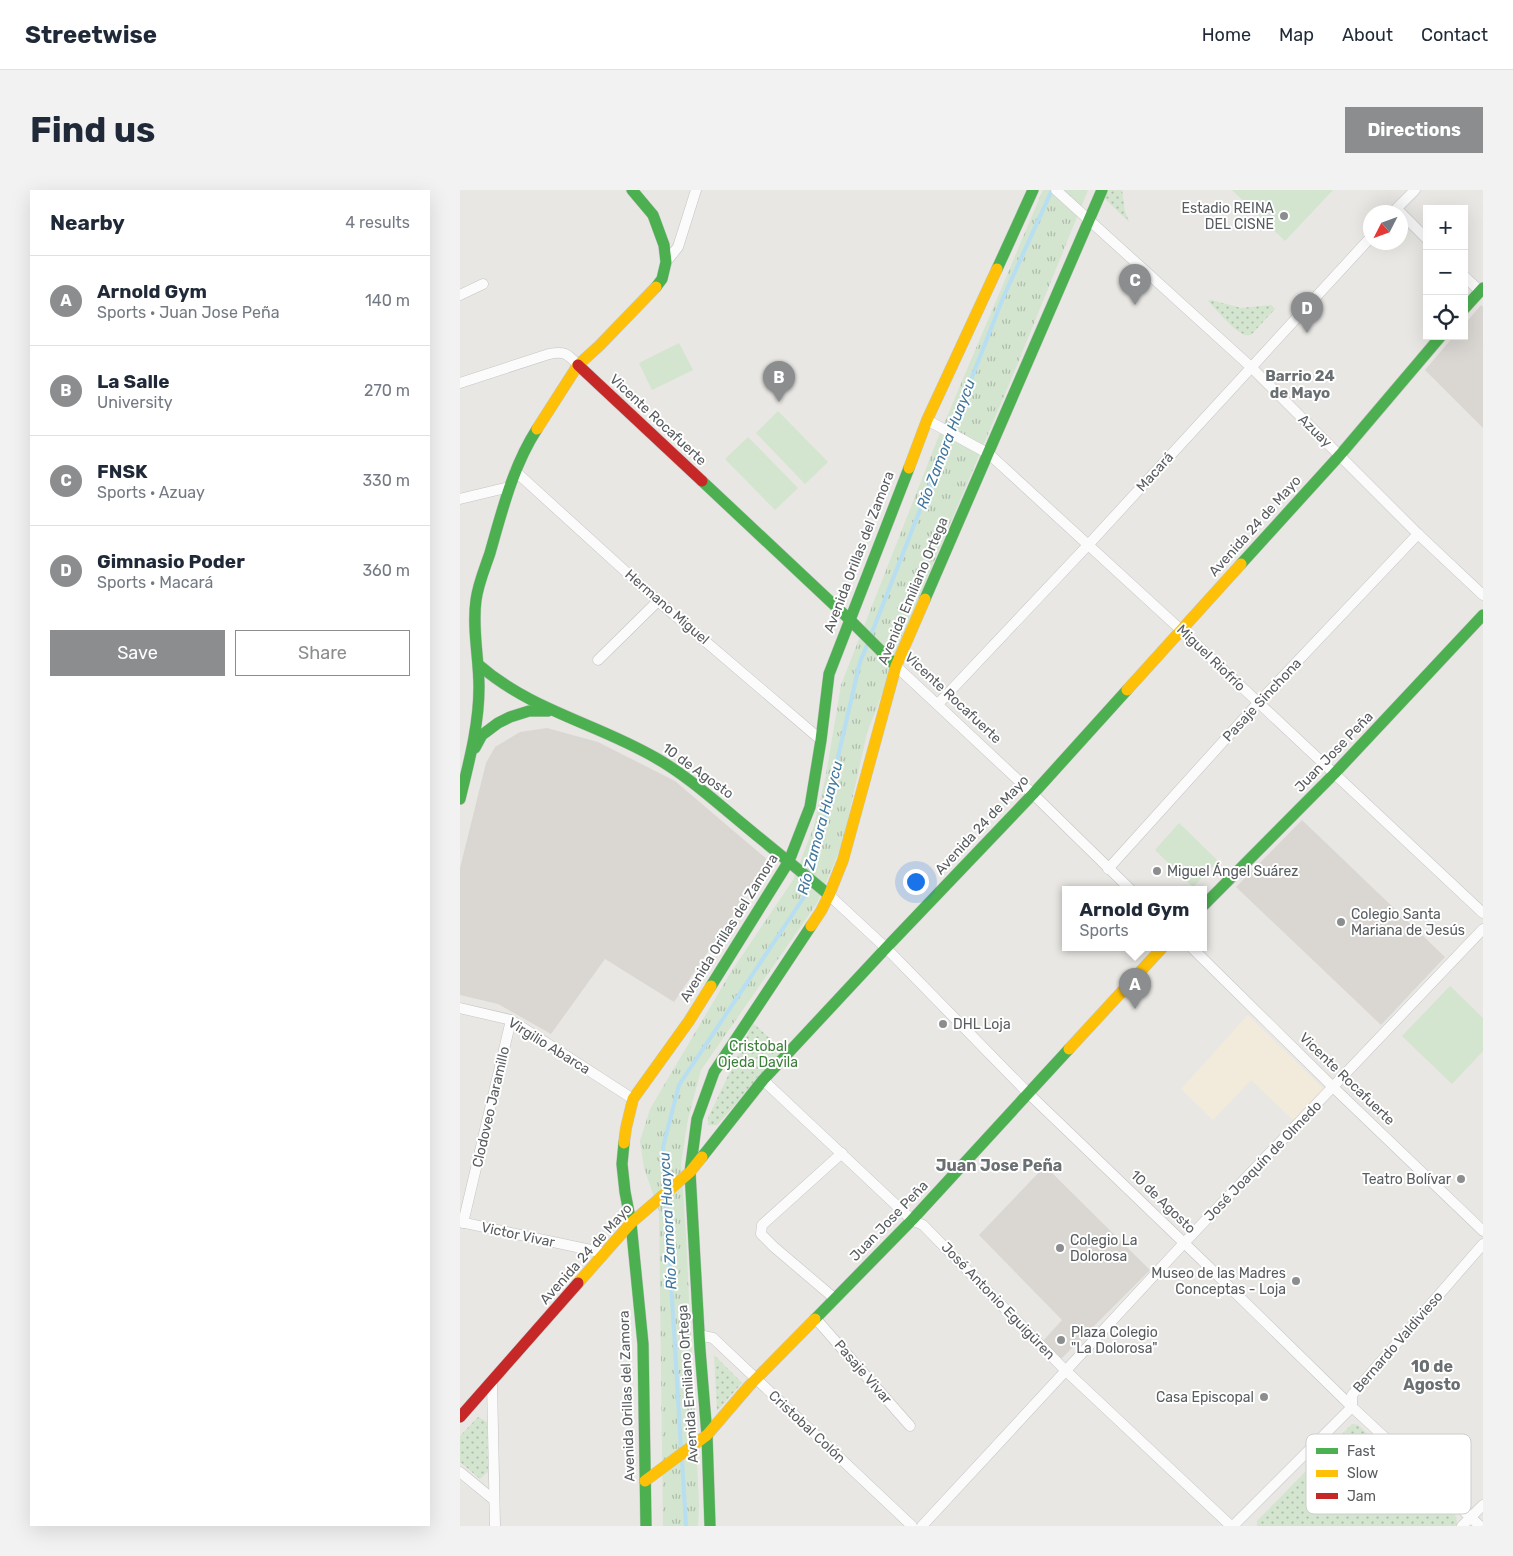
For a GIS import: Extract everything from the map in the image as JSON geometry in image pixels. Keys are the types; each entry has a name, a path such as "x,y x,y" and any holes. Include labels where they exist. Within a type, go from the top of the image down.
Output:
{"street":[{"path":"460,799 477,722 479,665 474,614 476,598 515,471 529,441 578,365 599,346 662,279 666,262 664,245 653,215 632,190"},
{"path":"666,262 678,247 696,190"},
{"name":"Avenida Orillas del Zamora","path":"646,1526 642,1344 622,1164 626,1128 632,1099 689,1021 789,861 810,807 829,674 849,620 931,422 1033,190"},
{"name":"Azuay","path":"1056,190 1250,367 1418,534 1483,595"},
{"name":"Avenida Emiliano Ortega","path":"710,1526 707,1435 699,1335 690,1172 697,1119 714,1072 829,895 843,860 896,666 985,451 1020,379 1087,219 1102,190"},
{"path":"1403,205 1415,190"},
{"path":"1408,222 1423,235"},
{"name":"Macará","path":"938,704 1089,544 1363,245"},
{"path":"1468,279 1482,291 1468,305"},
{"path":"460,295 483,284"},
{"name":"Avenida 24 de Mayo","path":"460,1417 630,1223 690,1172 763,1080 1033,794 1340,455 1438,340"},
{"path":"460,383 560,352 566,354 578,365"},
{"name":"Vicente Rocafuerte","path":"578,365 1033,794 1127,886"},
{"name":"Miguel Riofrío","path":"931,422 985,451 1089,544 1483,913"},
{"name":"Hermano Miguel","path":"515,471 658,600 821,740"},
{"path":"460,499 509,487"},
{"name":"Pasaje Sinchona","path":"1108,869 1258,703 1418,534"},
{"path":"598,660 658,600"},
{"name":"Juan Jose Peña","path":"1207,903 1334,774 1483,615"},
{"name":"10 de Agosto","path":"479,665 495,679 552,711 592,726 628,743 682,774 829,895 886,948 1028,1093 1381,1434"},
{"name":"10 de Agosto","path":"470,755 482,735 498,723 529,711 552,711"},
{"name":"José Joaquín de Olmedo","path":"922,1526 1184,1243 1483,929"},
{"name":"Juan Jose Peña","path":"645,1481 707,1435 736,1400 912,1220 1159,951"},
{"name":"Vicente Rocafuerte","path":"1195,951 1333,1088 1483,1231"},
{"name":"Virgilio Abarca","path":"460,1008 511,1020 632,1099"},
{"name":"Clodoveo Jaramillo","path":"461,1223 511,1020"},
{"name":"José Antonio Eguigüren","path":"763,1080 912,1220 923,1225 1065,1370 1232,1526"},
{"path":"834,1298 761,1234 762,1225 842,1153"},
{"name":"Victor Vivar","path":"461,1223 605,1253"},
{"name":"Bernardo Valdivieso","path":"1325,1434 1352,1407 1352,1395 1483,1244"},
{"name":"Pasaje Vivar","path":"816,1319 910,1426"},
{"name":"Cristobal Colón","path":"699,1335 713,1338 912,1526"},
{"path":"492,1382 495,1526"},
{"name":"Bernardo Valdivieso","path":"1232,1526 1306,1453"},
{"path":"460,1472 494,1500"},
{"path":"1462,1526 1483,1505"},
{"name":"10 de Agosto","path":"1468,1514 1480,1526"}],"shaded area":[{"path":"1481,305 1483,307 1483,428 1425,370 1451,340 1468,340 1468,320"},
{"path":"547,728 598,742 675,781 769,861 674,1002 605,959 551,1034 498,1004 460,995 460,868 486,763 495,747 520,732"},
{"name":"Colegio Santa Mariana de Jesús","path":"1302,820 1445,957 1381,1025 1236,887"},
{"path":"1248,1015 1326,1091 1295,1122 1251,1080 1213,1120 1181,1089"},
{"name":"Colegio La Dolorosa","path":"1045,1166 1150,1270 1061,1359 1043,1341 1062,1320 979,1235"}],"green space":[{"path":"1043,190 1088,190 1015,370 918,600 867,733 842,845 817,903 701,1070 688,1119 681,1164 699,1504 698,1526 663,1526 659,1211 644,1168 640,1141 650,1109 731,972 793,880 813,829 826,775 841,685 938,438"},
{"path":"1103,190 1122,190 1125,211 1129,222 1105,199"},
{"name":"Estadio REINA DEL CISNE","path":"1232,190 1333,190 1285,241"},
{"path":"1211,300 1241,308 1271,305 1275,309 1251,335 1246,335 1239,332 1225,319 1208,301"},
{"path":"679,343 693,370 652,390 639,363"},
{"path":"778,411 828,462 805,484 756,433"},
{"path":"748,437 798,488 775,510 725,459"},
{"path":"1179,823 1218,861 1192,886 1155,850"},
{"path":"1450,986 1483,1018 1483,1051 1452,1084 1402,1036"},
{"name":"Cristobal Ojeda Davila","path":"753,1023 784,1051 717,1125 708,1125 708,1118"},
{"path":"714,1355 742,1383 717,1411"},
{"path":"478,1417 487,1422 488,1472 480,1479 460,1462 460,1436"},
{"path":"1352,1424 1358,1425 1368,1434 1342,1434"},
{"path":"1306,1471 1306,1514 1454,1514 1457,1524 1455,1526 1257,1526 1257,1521"}],"waterway":[{"name":"Río Zamora Huaycu","path":"871,635 1003,298 1052,190"},
{"name":"Río Zamora Huaycu","path":"809,874 821,837 860,662 868,643"},
{"name":"Río Zamora Huaycu","path":"666,1188 663,1147 679,1085 804,897 807,883"},
{"name":"Río Zamora Huaycu","path":"666,1198 681,1448"},
{"name":"Río Zamora Huaycu","path":"682,1460 686,1526"}],"traffic: fast":[{"path":"632,190 653,215 664,245 666,262 662,279 656,287"},
{"path":"997,269 1033,190"},
{"path":"925,599 1102,190"},
{"path":"1468,305 1483,288"},
{"path":"1241,564 1340,455 1438,340"},
{"path":"460,799 473,743 479,701 475,622 477,594 509,489 521,458 537,429"},
{"path":"711,986 789,861 810,807 829,674 909,468"},
{"path":"702,481 849,619 896,666"},
{"path":"1207,902 1334,774 1483,615"},
{"path":"479,665 499,681 520,694 634,746 666,764 705,792 829,895"},
{"path":"702,1157 763,1080 1033,794 1127,690"},
{"path":"475,748 482,735 498,723 529,711 548,711"},
{"path":"710,1526 707,1435 700,1350 690,1172 697,1119 714,1072 811,926"},
{"path":"815,1319 912,1220 1069,1049"},
{"path":"624,1143 622,1164 631,1223 643,1344 646,1526"}],"traffic: slow":[{"path":"909,468 927,420 997,269"},
{"path":"537,429 578,365 656,287"},
{"path":"1127,690 1241,564"},
{"path":"811,926 829,895 843,860 896,666 925,599"},
{"path":"1069,1049 1159,951"},
{"path":"624,1143 633,1099 689,1021 711,986"},
{"path":"578,1283 631,1223 690,1172 702,1157"},
{"path":"645,1481 707,1435 749,1386 815,1319"}],"traffic: jam":[{"path":"578,365 702,481"},
{"path":"460,1417 578,1283"}],"place":[{"name":"Estadio REINA DEL CISNE","path":"1284,216"},
{"name":"FNSK","path":"1135,305"},
{"name":"Gimnasio Poder","path":"1307,333"},
{"name":"La Salle","path":"779,402"},
{"name":"Miguel Ángel Suárez","path":"1157,871"},
{"name":"Colegio Santa Mariana de Jesús","path":"1341,922"},
{"name":"Arnold Gym","path":"1135,1009"},
{"name":"DHL Loja","path":"943,1024"},
{"name":"Teatro Bolívar","path":"1461,1179"},
{"name":"Colegio La Dolorosa","path":"1060,1248"},
{"name":"Museo de las Madres Conceptas - Loja","path":"1296,1281"},
{"name":"Plaza Colegio \"La Dolorosa\"","path":"1061,1340"},
{"name":"Casa Episcopal","path":"1264,1397"}],"district":[{"name":"Barrio 24 de Mayo","path":"1300,384"},
{"name":"Juan Jose Peña","path":"999,1165"},
{"name":"10 de Agosto","path":"1432,1375"}]}
